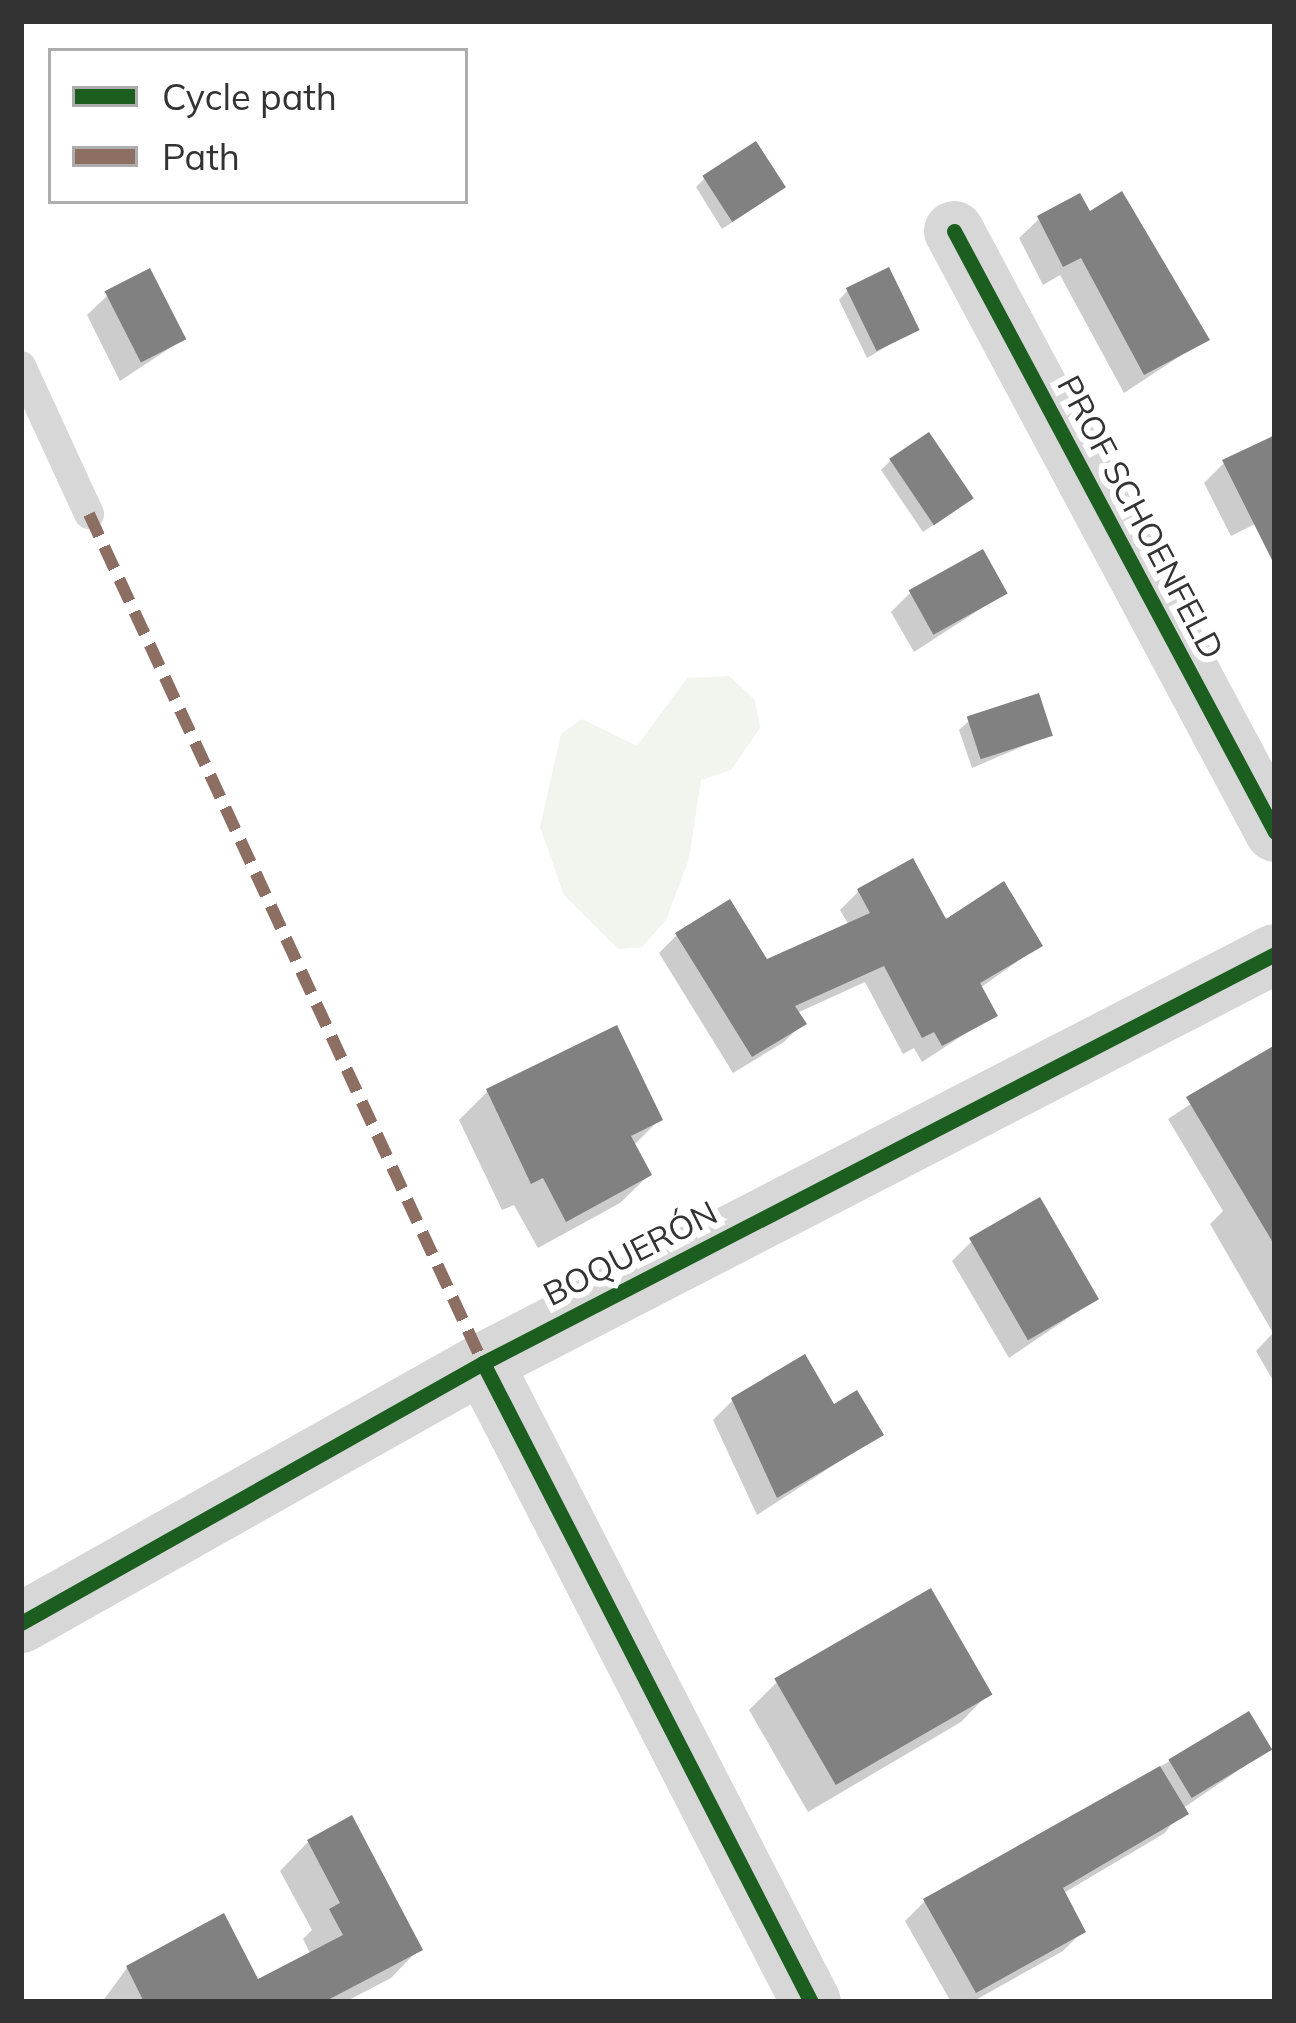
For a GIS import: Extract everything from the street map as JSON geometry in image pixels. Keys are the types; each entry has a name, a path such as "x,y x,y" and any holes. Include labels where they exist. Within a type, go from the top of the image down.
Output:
{"street":[{"name":"PROF SCHOENFELD","path":"954,231 1275,832"},
{"name":"BOQUERÓN","path":"21,1623 483,1363 1275,954"},
{"path":"483,1363 811,2002"}],"lane":[{"path":"21,366 88,514"}],"shaded area":[{"path":"729,676 755,700 760,728 731,770 701,780 689,859 666,920 642,947 618,949 564,895 540,827 561,734 582,719 637,746 687,678"}],"building":[{"path":"756,141 786,187 732,222 702,176"},
{"path":"1122,191 1210,340 1144,375 1081,258 1063,267 1037,216 1080,193 1090,211"},
{"path":"889,267 920,330 877,351 846,288"},
{"path":"150,268 186,339 141,362 105,291"},
{"path":"929,432 974,498 934,525 889,459"},
{"path":"1275,435 1275,566 1222,460"},
{"path":"983,549 1008,594 933,635 909,590"},
{"path":"1039,693 1053,736 981,759 967,716"},
{"path":"913,858 946,919 1004,881 1043,946 980,983 998,1016 942,1046 934,1032 922,1038 884,966 795,1006 807,1024 752,1057 675,933 730,899 767,959 870,913 857,889"},
{"path":"617,1025 663,1120 631,1136 652,1175 566,1222 543,1178 531,1184 486,1089"},
{"path":"1275,1045 1275,1246 1186,1097"},
{"path":"1040,1197 1099,1299 1028,1340 969,1238"},
{"path":"805,1354 834,1404 857,1390 884,1435 777,1498 731,1398"},
{"path":"931,1588 993,1695 836,1785 774,1678"},
{"path":"1249,1711 1272,1750 1192,1798 1168,1759"},
{"path":"1160,1766 1189,1814 1063,1888 1086,1932 976,1993 923,1899"},
{"path":"352,1815 423,1950 324,2002 144,2002 126,1966 224,1913 258,1979 343,1935 329,1909 340,1903 307,1840"}],"marked path":[{"path":"89,514 483,1363"}],"cycle path":[{"path":"954,231 1275,832"},
{"path":"21,1623 483,1363 1275,954"},
{"path":"483,1363 811,2002"}]}
